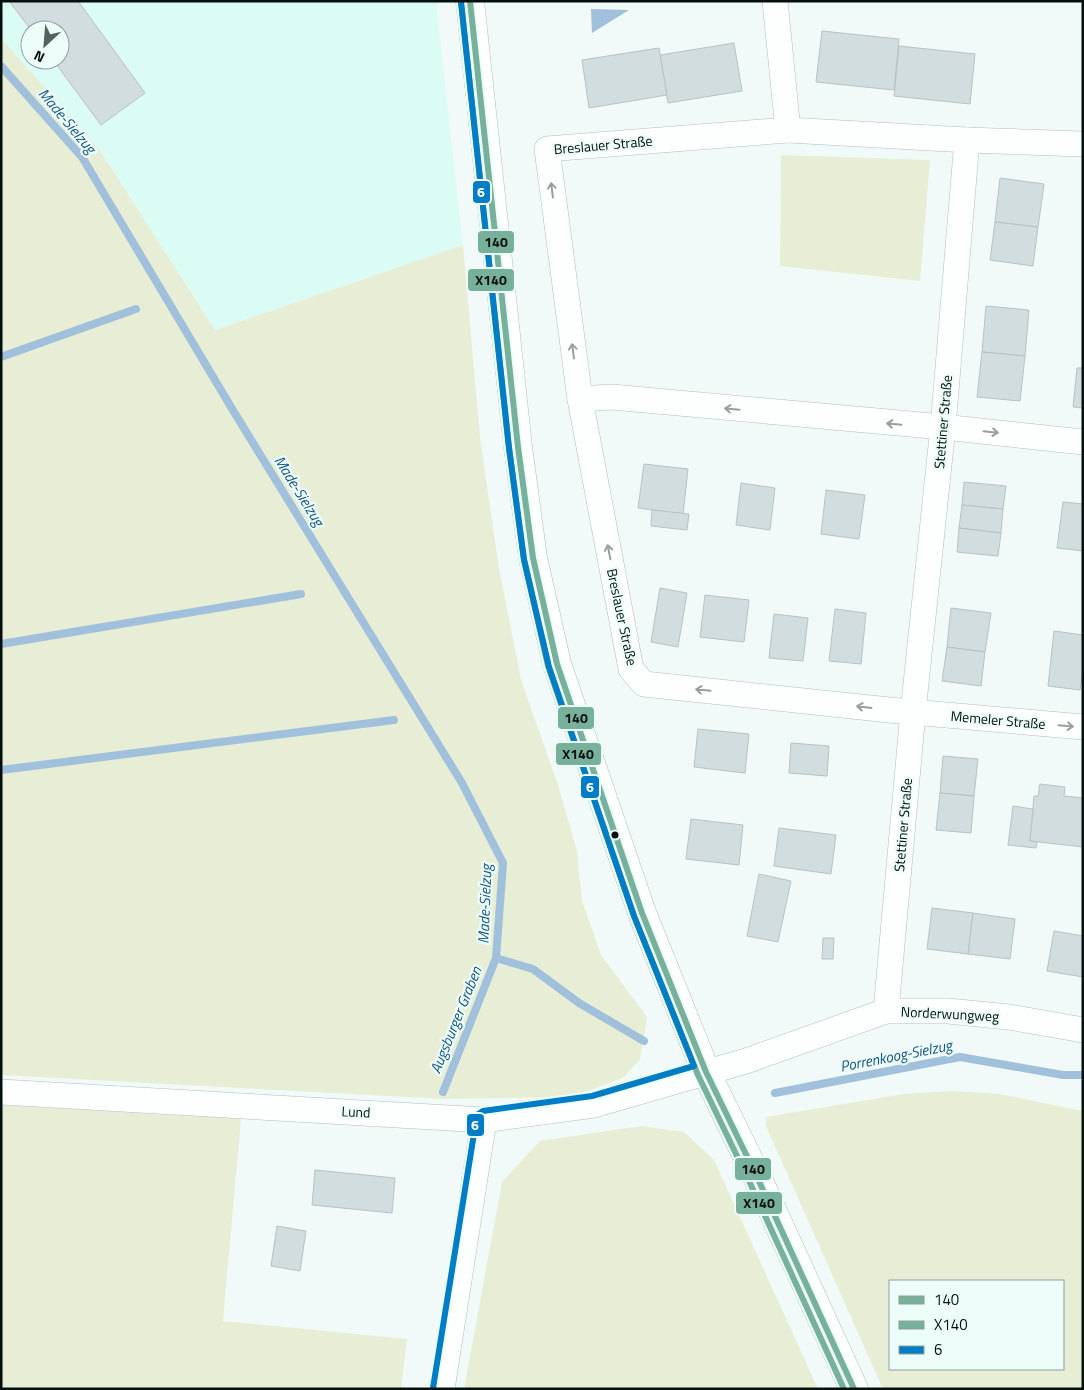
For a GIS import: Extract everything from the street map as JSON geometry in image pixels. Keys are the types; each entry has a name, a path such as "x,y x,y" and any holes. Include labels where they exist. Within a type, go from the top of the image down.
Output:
{"main road":[{"path":"470,1 516,428 533,558 557,664 642,912 706,1072 758,1179 854,1389"}],"street":[{"path":"775,1 788,130 967,140 1083,144"},
{"name":"Breslauer Straße","path":"788,130 547,149 580,399 631,669 644,684 913,712"},
{"name":"Stettiner Straße","path":"886,1011 913,712 943,427 967,140"},
{"path":"580,399 612,397 943,427 1083,442"},
{"name":"Memeler Straße","path":"913,712 1083,728"},
{"name":"Norderwungweg","path":"706,1072 746,1061 886,1011 948,1011 1009,1017 1083,1030"},
{"name":"Lund","path":"1,1092 484,1120 594,1105 706,1072"},
{"path":"442,1389 484,1120"}],"shaded area":[{"path":"1,1 436,1 463,245 215,330 101,152 29,70 70,70 70,20 20,20 20,60 1,38"},
{"path":"1,38 20,60 20,70 29,70 101,152 215,330 463,245 480,438 499,569 521,680 558,785 577,851 582,901 601,955 647,1017 640,1059 623,1078 571,1097 443,1099 1,1075"},
{"path":"781,155 930,160 920,281 780,266"},
{"path":"952,1091 1000,1094 1083,1111 1083,1389 883,1389 766,1126 766,1117 904,1094"},
{"path":"1,1105 241,1119 223,1321 407,1339 401,1389 1,1389"},
{"path":"641,1126 684,1132 714,1160 818,1389 464,1389 502,1182 540,1141"}],"water":[{"path":"591,9 629,10 592,33"}],"building":[{"path":"9,1 78,1 145,93 101,125 60,70 70,70 70,20 23,20"},
{"path":"822,31 899,39 894,90 816,82"},
{"path":"734,43 742,91 668,103 660,55"},
{"path":"899,46 975,54 970,104 894,96"},
{"path":"659,48 667,95 589,108 582,60"},
{"path":"1000,178 1044,184 1038,227 995,222"},
{"path":"995,222 1038,227 1033,266 990,260"},
{"path":"986,306 1029,310 1025,356 982,352"},
{"path":"982,352 1025,356 1020,401 977,397"},
{"path":"1077,368 1083,368 1083,408 1073,407"},
{"path":"644,464 688,469 683,514 638,508"},
{"path":"964,482 1006,486 1003,509 962,505"},
{"path":"741,483 775,488 770,530 736,525"},
{"path":"826,490 865,495 859,539 821,534"},
{"path":"1063,502 1083,504 1083,551 1057,548"},
{"path":"962,505 1003,509 1001,533 959,528"},
{"path":"652,510 689,514 687,530 651,526"},
{"path":"959,528 1001,533 998,556 957,552"},
{"path":"660,588 687,593 678,647 651,642"},
{"path":"705,595 749,600 744,642 700,637"},
{"path":"951,608 991,613 985,652 947,647"},
{"path":"835,609 866,613 861,664 829,661"},
{"path":"774,614 808,618 803,661 769,658"},
{"path":"1054,631 1083,635 1083,667 1080,690 1048,686"},
{"path":"947,647 985,652 981,686 942,681"},
{"path":"698,729 749,734 745,773 694,767"},
{"path":"791,743 829,746 827,776 789,773"},
{"path":"943,756 978,759 974,796 940,793"},
{"path":"1040,784 1065,787 1064,796 1083,798 1083,847 1030,841 1034,796 1038,796"},
{"path":"940,793 974,796 971,833 936,830"},
{"path":"1013,806 1033,809 1030,841 1037,842 1036,848 1008,845"},
{"path":"691,819 743,825 739,865 686,859"},
{"path":"779,828 836,835 831,874 774,866"},
{"path":"759,874 791,881 778,942 747,936"},
{"path":"932,908 973,913 968,954 927,949"},
{"path":"973,913 1015,919 1010,959 968,954"},
{"path":"1054,931 1083,936 1083,977 1047,971"},
{"path":"823,938 834,938 833,959 822,959"},
{"path":"315,1170 395,1178 392,1213 312,1205"},
{"path":"277,1226 306,1231 300,1271 271,1266"}],"waterway":[{"name":"Made-Sielzug","path":"1,66 82,157 234,412 462,783 503,863 496,958 443,1092"},
{"path":"1,357 136,309"},
{"path":"1,644 301,594"},
{"path":"1,770 394,720"},
{"name":"Porrenkoog-Sielzug","path":"496,958 533,969 579,1003 644,1041"},
{"name":"Porrenkoog-Sielzug","path":"775,1093 960,1057 1063,1075 1083,1075"}],"transit line":[{"name":"140","path":"470,1 518,447 533,558 557,664 642,913 706,1072 758,1179 854,1389"},
{"name":"X140","path":"461,2 509,448 524,559 548,666 634,916 698,1075 750,1183 844,1389"},
{"name":"6","path":"433,1388 477,1115 483,1111 592,1096 694,1066 634,916 549,667 524,560 509,448 461,2"}],"water label":[{"name":"Augsburger Graben","path":"456,1020"}]}
